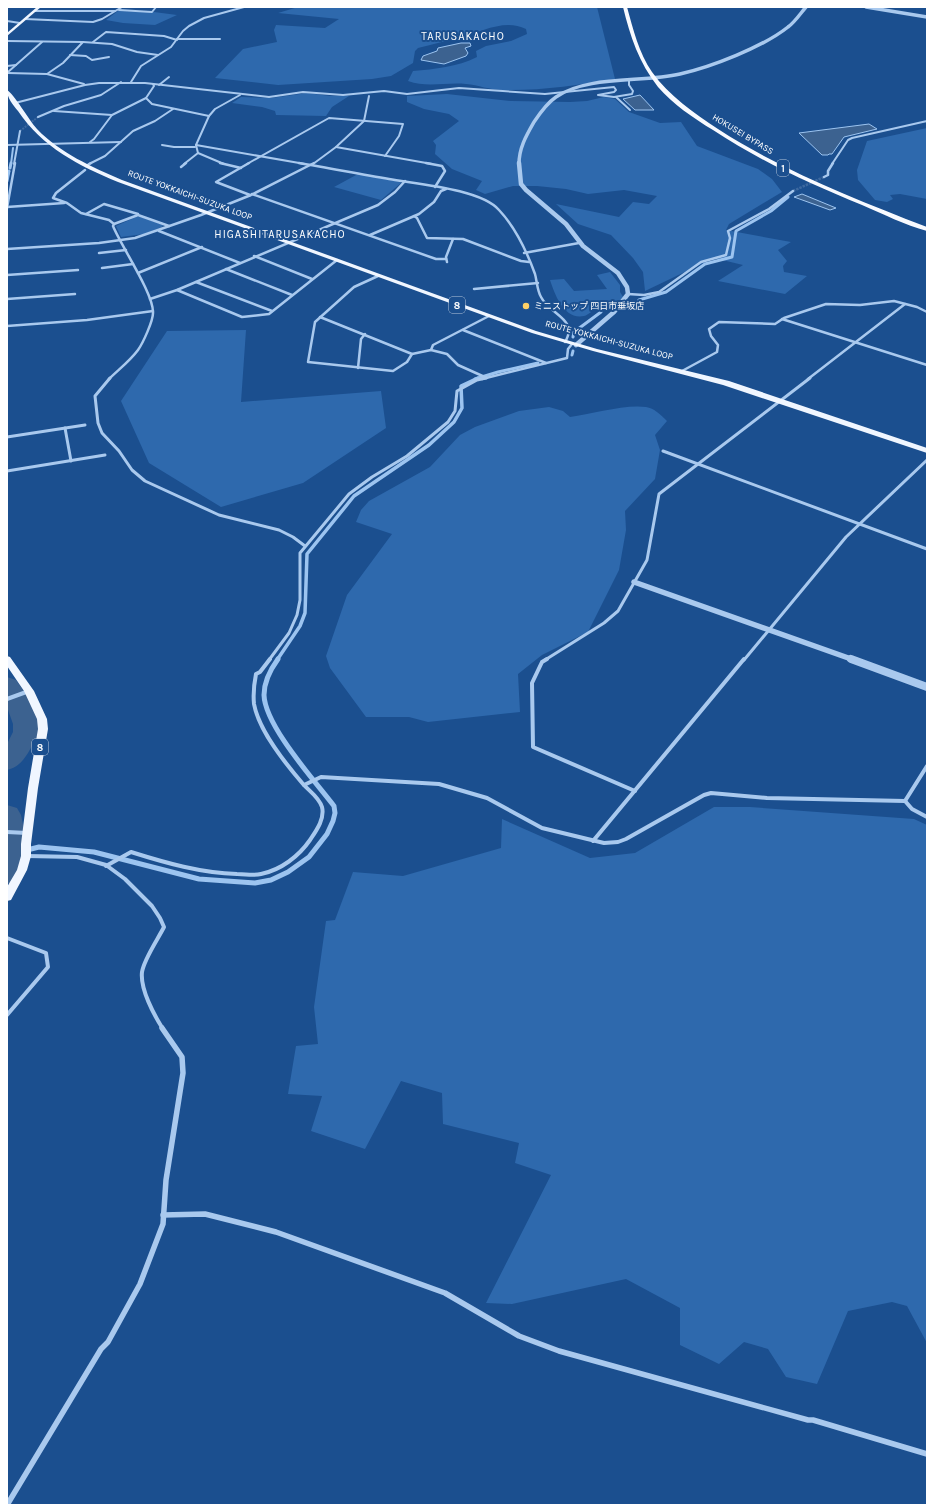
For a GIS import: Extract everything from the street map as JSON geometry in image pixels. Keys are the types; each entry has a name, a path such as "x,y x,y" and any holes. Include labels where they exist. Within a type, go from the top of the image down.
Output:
{"highway":[{"name":"HOKUSEI BYPASS","path":"625,7 634,42 644,63 655,79 675,100 695,116 766,159 840,194 927,229"}],"main road":[{"path":"7,35 39,7"},
{"name":"ROUTE YOKKAICHI-SUZUKA LOOP","path":"7,91 12,104 37,132 86,168 378,276 564,342 682,371 780,401 927,451"},
{"name":"8","path":"7,659 42,719 43,729 33,788 27,846 22,870 7,897"}],"street":[{"path":"25,19 93,22 102,19 122,7"},
{"path":"35,11 117,10 152,12 156,7"},
{"path":"131,82 141,66 171,47 185,29 196,22 244,7"},
{"path":"108,865 131,852 176,865 221,873 256,875 269,871 293,859 301,852 323,817 320,802 282,755 257,714 253,686 256,674 260,672 280,647 296,620 300,604 300,554 304,546 312,539 349,494 357,487 407,456 448,422 455,411 457,391 477,380 486,377 566,358 568,348 614,312 627,298 628,294 622,278 579,243 566,224 540,204 521,184 519,160 521,146 544,107 555,97 570,89 655,79 708,67 745,51 787,28 806,7"},
{"path":"866,7 927,17"},
{"path":"7,21 20,23"},
{"path":"93,42 106,32 164,36 177,39 220,39"},
{"path":"7,41 93,42 112,44 137,52 159,55"},
{"path":"42,42 8,73 47,74 85,85"},
{"path":"47,74 84,42"},
{"path":"70,55 86,56 92,60 108,57"},
{"path":"7,66 16,65"},
{"path":"159,85 169,77"},
{"path":"12,104 85,85 121,82 153,84 240,95 269,97 303,92 338,95 384,91 407,94 459,88 532,94 564,93 606,86 614,87 616,90 614,92 598,95 616,97 632,94 633,92 629,85 629,81"},
{"path":"38,117 51,111 105,95 114,91 121,82"},
{"path":"90,142 94,139 112,115 146,98 154,86 153,84"},
{"path":"240,95 215,109 209,116 196,146 198,153 216,162 241,168"},
{"path":"7,249 120,241 135,238 158,231 251,195 312,165 336,147 364,121 369,96"},
{"path":"616,97 630,110"},
{"path":"146,98 152,104 209,116"},
{"path":"114,224 109,220 86,214 67,203 55,200 53,198 54,195 86,168 105,156 134,131 155,121 173,109"},
{"path":"51,111 112,115"},
{"path":"385,156 399,136 403,124 329,118 216,182 436,259 446,260 453,239"},
{"path":"824,177 828,175 828,171 848,140 927,121"},
{"path":"20,131 7,207 67,203"},
{"path":"7,144 121,142"},
{"path":"162,145 174,147 196,146 405,181 473,196 496,206 504,216 529,262 538,283 541,298 559,317 562,317 569,324 570,328 568,337 564,342"},
{"path":"336,147 442,166 445,171 435,187"},
{"path":"181,166 198,153"},
{"path":"150,299 159,298 254,256 382,203 396,192 405,181"},
{"path":"370,236 414,216 429,206 441,191 446,189"},
{"path":"628,294 644,295 658,292 701,262 726,255 730,238 728,231 769,209 793,191"},
{"path":"86,214 104,204 138,214 169,226"},
{"path":"114,224 138,214"},
{"path":"414,216 417,218 427,238 463,239 522,261 529,262"},
{"path":"114,224 112,226 138,273 150,299 153,311 147,331 138,350 101,387 95,396 98,423 102,433 119,451 132,470 145,482 219,515 280,530 293,537 304,546"},
{"path":"158,231 240,263"},
{"path":"524,253 579,243"},
{"path":"138,273 202,247"},
{"path":"99,253 126,250"},
{"path":"254,256 312,279"},
{"path":"177,290 242,317 269,314 337,260"},
{"path":"102,268 133,264"},
{"path":"226,269 292,295"},
{"path":"7,275 78,270"},
{"path":"378,276 354,287 315,322 308,362 393,372 407,362 412,354"},
{"path":"196,282 272,311"},
{"path":"474,289 538,283"},
{"path":"7,299 75,294"},
{"path":"682,371 717,352 718,345 708,334 708,332 716,323 724,321 749,324 775,324 782,319 826,304 860,305 894,301 917,307 927,312"},
{"path":"635,791 533,747 532,682 542,662 575,642 618,611 647,560 659,494 905,304"},
{"path":"7,326 88,320 153,311"},
{"path":"431,350 433,345 489,316"},
{"path":"320,317 412,354 431,350 447,354 458,365 486,377"},
{"path":"782,319 927,365"},
{"path":"462,330 547,363"},
{"path":"358,368 361,339 365,334"},
{"path":"7,437 85,425"},
{"path":"64,428 71,461"},
{"path":"663,451 927,549"},
{"path":"7,472 105,455"},
{"path":"594,840 846,537 927,460"},
{"path":"634,582 769,629 927,688"},
{"path":"7,699 27,692"},
{"path":"905,801 927,766"},
{"path":"305,784 321,777 439,784 487,798 542,828 604,843 618,842 626,839 704,795 711,793 767,798 905,801 912,809 927,817"},
{"path":"7,832 27,846 108,865 136,890 158,913 164,927 146,958 142,972 143,984 153,1014 182,1057 183,1073 166,1180 163,1224 140,1284 127,1309 7,1505"},
{"path":"7,938 46,953 48,967 7,1015"},
{"path":"164,1215 206,1214 276,1232 445,1293 519,1336 559,1351 808,1420 813,1420 927,1454"}],"shaded area":[{"path":"298,7 597,7 615,79 530,90 498,90 466,84 422,84 408,81 413,71 462,63 477,57 476,51 486,46 511,41 527,34 526,29 510,25 493,27 418,48 415,51 413,63 391,76 372,79 278,85 215,78 243,49 277,42 274,30 276,25 325,28 339,19 278,13"},
{"path":"118,11 154,12 177,15 155,25 123,23 106,20"},
{"path":"461,43 470,43 471,46 465,48 468,53 466,56 444,64 421,60 423,56 437,51 438,48"},
{"path":"307,93 330,96 349,96 332,107 326,116 276,115 275,111 262,107 232,103 241,97 272,98"},
{"path":"447,94 511,101 570,102 587,101 604,97 615,99 629,112 660,123 681,122 697,146 758,169 772,179 782,192 729,224 726,230 791,242 778,250 787,261 783,266 784,272 807,276 785,294 718,281 743,265 714,258 645,291 643,272 633,258 611,235 578,224 556,204 619,217 633,202 649,204 657,196 624,190 588,194 566,189 537,186 513,186 485,194 476,190 482,181 452,169 435,154 436,145 433,141 459,121 449,114 424,109 407,102 407,96"},
{"path":"640,95 654,110 635,110 623,99"},
{"path":"869,124 877,129 844,137 832,154 828,155 822,155 799,133"},
{"path":"927,128 927,199 900,194 890,195 893,199 887,202 875,200 858,180 857,170 867,141"},
{"path":"358,174 401,183 381,200 334,187"},
{"path":"802,194 836,208 830,210 794,197"},
{"path":"136,217 163,225 162,227 144,234 121,237 116,226"},
{"path":"610,272 620,285 620,292 625,300 600,307 584,316 571,314 561,305 550,280 564,279 574,291 607,289 597,275"},
{"path":"246,330 241,402 381,391 386,428 303,483 221,507 149,463 121,401 167,331"},
{"path":"638,406 655,410 667,421 655,435 660,450 655,479 625,511 626,530 619,570 588,632 542,655 518,674 520,712 428,722 409,717 366,717 330,668 326,656 347,595 392,534 356,522 361,510 369,501 430,467 460,435 475,427 519,411 549,407 563,411 570,417"},
{"path":"714,807 750,807 914,819 927,825 927,1343 907,1306 892,1302 848,1311 817,1384 786,1377 768,1349 744,1342 719,1364 680,1345 680,1308 626,1279 512,1304 486,1303 551,1175 515,1163 519,1143 443,1124 442,1093 401,1081 365,1149 311,1131 322,1096 288,1094 296,1046 318,1044 314,1007 326,921 335,920 353,872 403,876 501,848 502,819 590,858 635,853"}],"waterway":[{"path":"11,164 13,148"},
{"path":"10,168 11,163"},
{"path":"7,181 9,171"},
{"path":"639,300 666,292 705,264 732,257 736,231 771,211 788,197"},
{"path":"573,337 574,332 601,312"},
{"path":"572,355 573,351"},
{"path":"477,378 538,363"},
{"path":"277,660 300,626 305,613 307,554 354,496 429,445 454,422 462,408 461,386 477,378"},
{"path":"15,853 39,847 94,852 199,879 255,883 271,880 288,872 309,857 327,834 333,821 335,813 334,806 292,753 273,722 267,708 264,695 266,680 278,659"},
{"path":"7,685 20,707 26,724 26,732 23,740 7,761"},
{"path":"7,815 15,853 7,874"}],"tunnel":[{"path":"20,131 38,117"},
{"path":"793,191 824,177"}],"place":[{"name":"ミニストップ 四日市垂坂店","path":"526,306"}],"district":[{"name":"TARUSAKACHO","path":"463,36"},
{"name":"HIGASHITARUSAKACHO","path":"280,234"}]}
